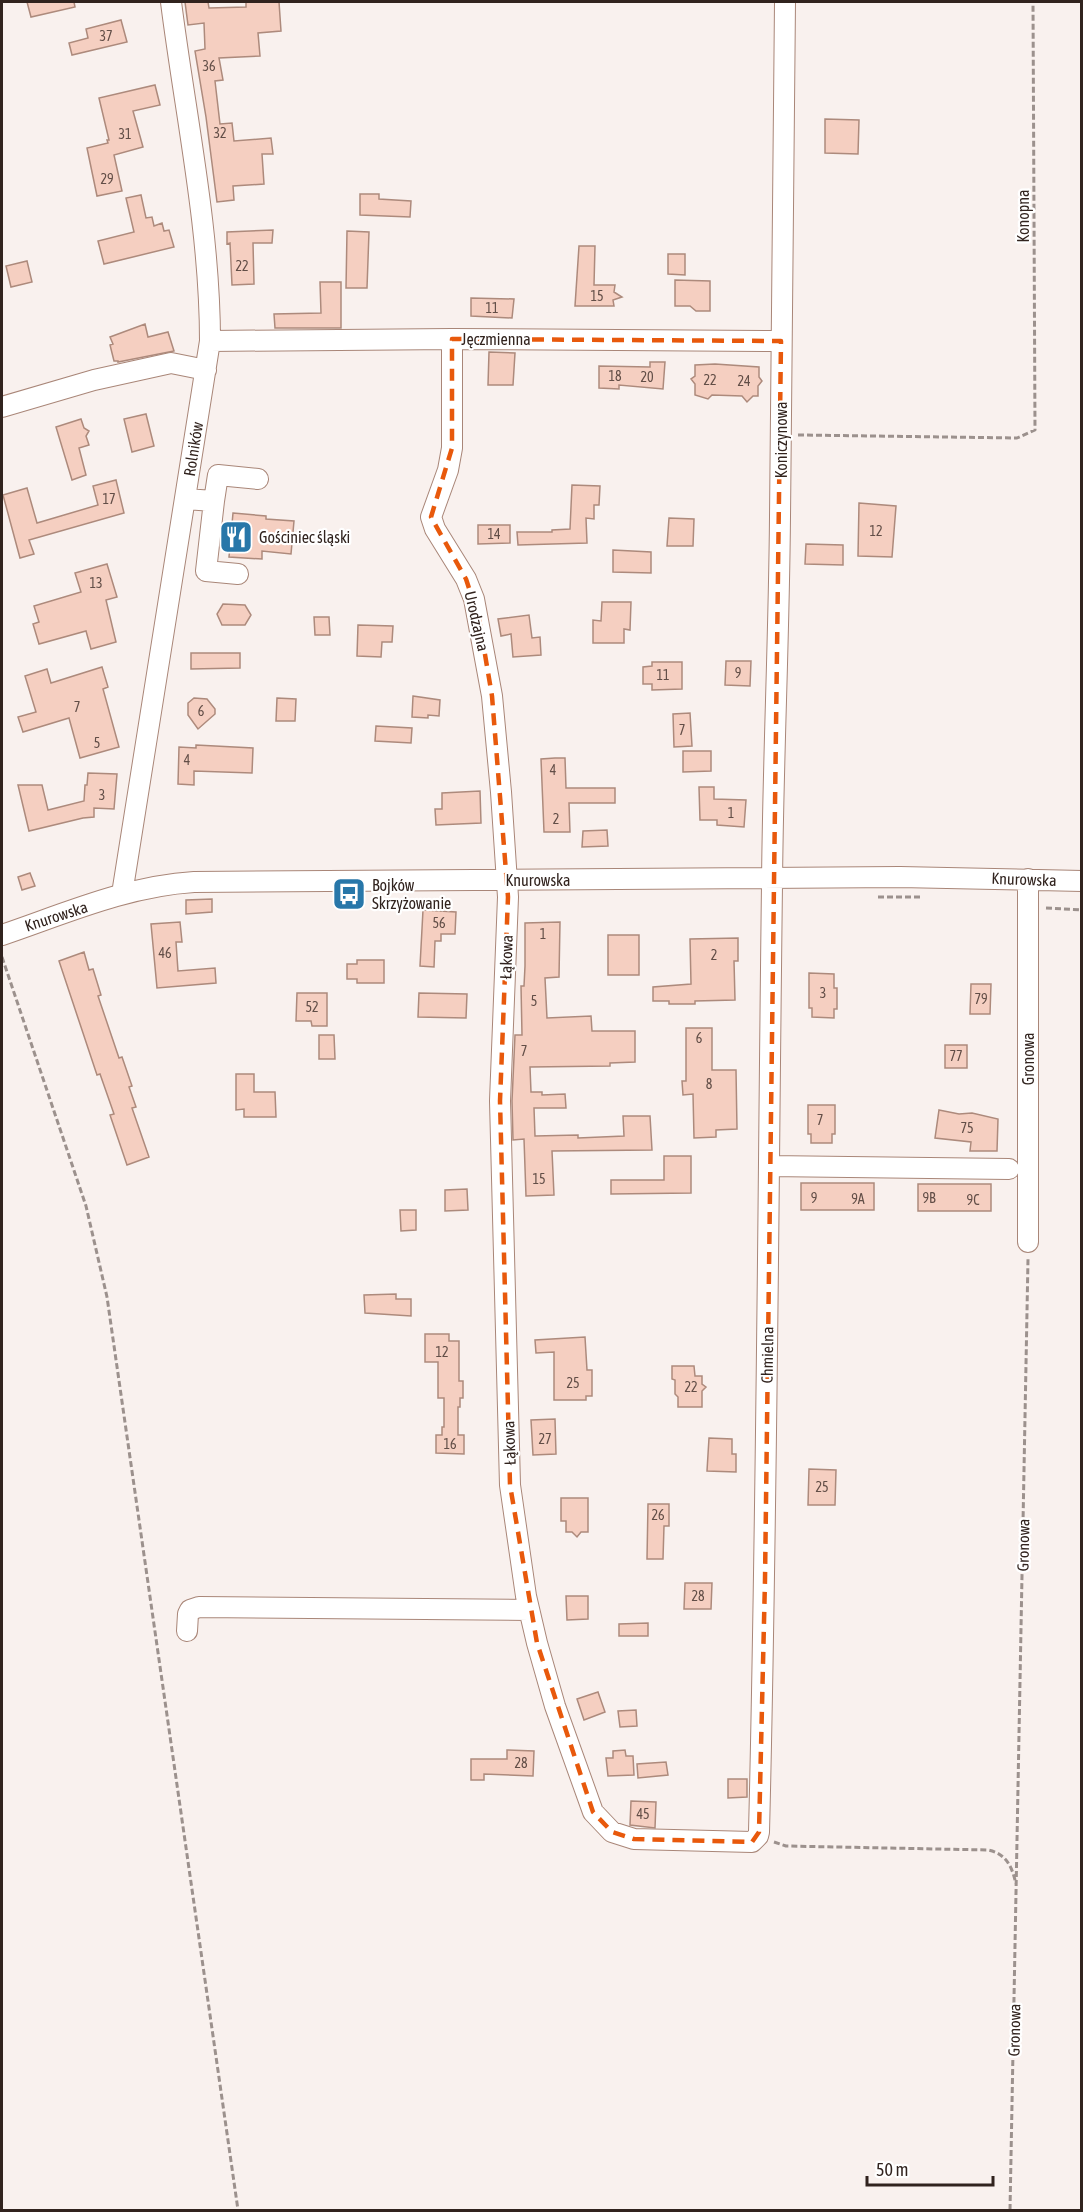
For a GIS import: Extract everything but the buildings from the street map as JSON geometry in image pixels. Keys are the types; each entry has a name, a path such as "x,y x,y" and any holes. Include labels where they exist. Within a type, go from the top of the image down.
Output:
{"street":[{"name":"Rolników","path":"122,894 210,341 210,310 205,260 171,2"},
{"name":"Koniczynowa","path":"772,878 779,635 785,2"},
{"name":"Jęczmienna","path":"210,341 452,339 781,341"},
{"name":"Urodzajna","path":"452,339 452,448 445,480 431,517 435,529 466,579 479,619 492,696 508,880"},
{"path":"2,407 94,380 171,363 206,370"},
{"path":"238,574 206,571 218,475 258,479"},
{"path":"185,499 214,501"},
{"name":"Knurowska","path":"2,935 122,894 168,884 194,882 921,877 1082,881"},
{"name":"Chmielna","path":"758,1834 765,1580 772,878"},
{"name":"Gronowa","path":"1028,879 1028,1242"},
{"name":"Łąkowa","path":"508,880 500,1101 510,1473 529,1610 555,1706 593,1812 612,1832 634,1839 736,1842 753,1842 758,1834"},
{"path":"769,1166 1009,1168"},
{"path":"187,1631 190,1610 199,1607 529,1610"}],"path":[{"name":"Konopna","path":"781,434 1017,438 1035,430 1033,2"},
{"path":"876,897 923,897"},
{"path":"1046,908 1082,910"},
{"path":"2,957 86,1206 107,1297 238,2211"},
{"name":"Gronowa","path":"1010,2211 1028,1242"},
{"path":"758,1834 786,1846 995,1851 1011,1866 1017,1891"}],"highlighted area":[{"path":"452,339 781,341 765,1580 759,1832 752,1842 634,1839 612,1832 593,1812 537,1643 510,1485 500,1101 508,897 492,696 479,619 466,579 431,517 452,448"}],"place":[{"name":"Gościniec śląski","path":"236,537"},
{"name":"Bojków Skrzyżowanie","path":"349,894"}]}
